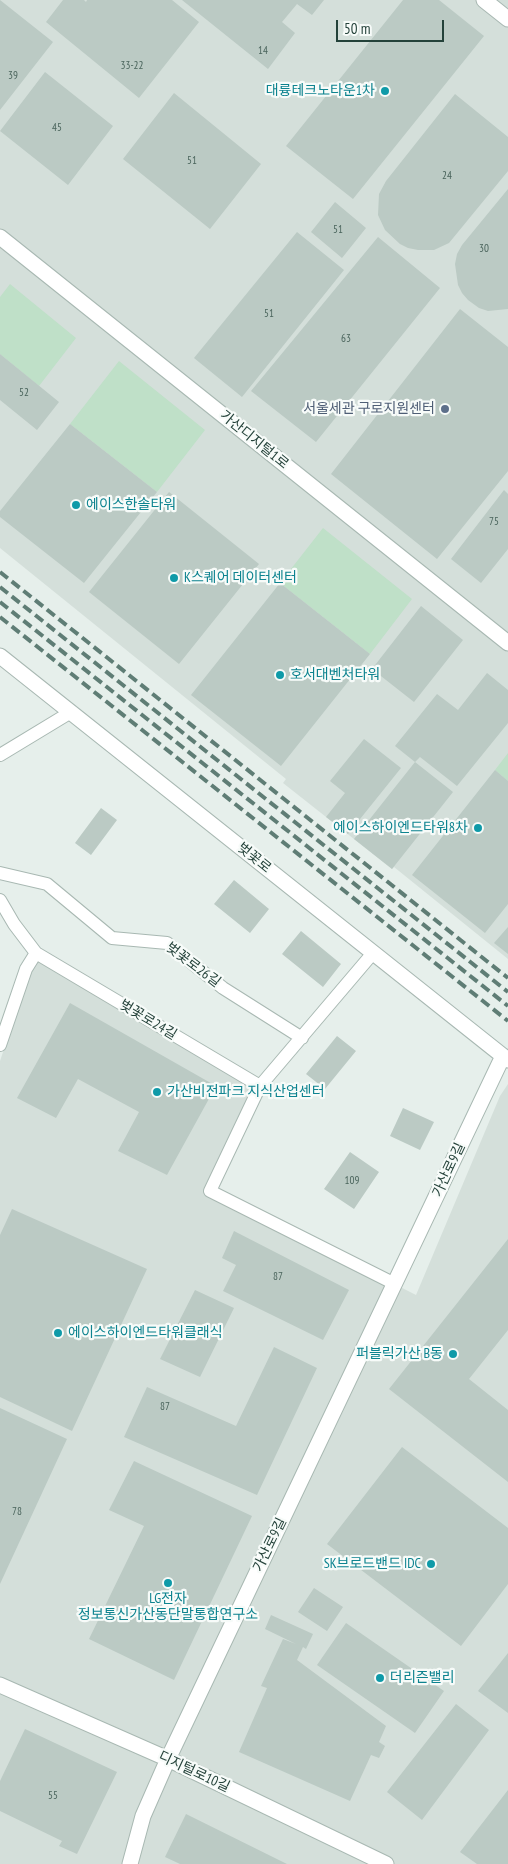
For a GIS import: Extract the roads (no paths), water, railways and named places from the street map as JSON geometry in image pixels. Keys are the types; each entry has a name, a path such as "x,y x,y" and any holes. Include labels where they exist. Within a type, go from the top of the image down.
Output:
{"street":[{"path":"484,0 508,19"},
{"name":"가산디지털1로","path":"0,237 508,643"},
{"name":"벚꽃로","path":"0,656 506,1058"},
{"path":"0,755 71,712"},
{"name":"벚꽃로26길","path":"0,873 47,884 112,938 168,943 223,988 302,1038"},
{"path":"0,900 14,924 36,954 26,969 0,1045"},
{"name":"벚꽃로24길","path":"36,954 260,1086"},
{"path":"374,954 260,1086 210,1191 394,1284"},
{"name":"가산로9길","path":"130,1864 143,1816 168,1759 394,1284 506,1058"},
{"name":"디지털로10길","path":"0,1685 168,1759 386,1864"}],"railway":[{"path":"0,572 508,978"},
{"path":"0,587 508,992"},
{"path":"0,602 508,1006"},
{"path":"0,617 508,1021"}],"place":[{"name":"대륭테크노타운1차","path":"385,91"},
{"name":"서울세관 구로지원센터","path":"445,409"},
{"name":"에이스한솔타워","path":"76,505"},
{"name":"K스퀘어 데이터센터","path":"174,578"},
{"name":"호서대벤처타워","path":"280,675"},
{"name":"에이스하이엔드타워8차","path":"478,828"},
{"name":"가산비전파크 지식산업센터","path":"157,1092"},
{"name":"에이스하이엔드타워클래식","path":"58,1333"},
{"name":"퍼블릭가산 B동","path":"453,1354"},
{"name":"SK브로드밴드 IDC","path":"431,1564"},
{"name":"LG전자 정보통신가산동단말통합연구소","path":"168,1583"},
{"name":"더리즌밸리","path":"380,1678"}]}
